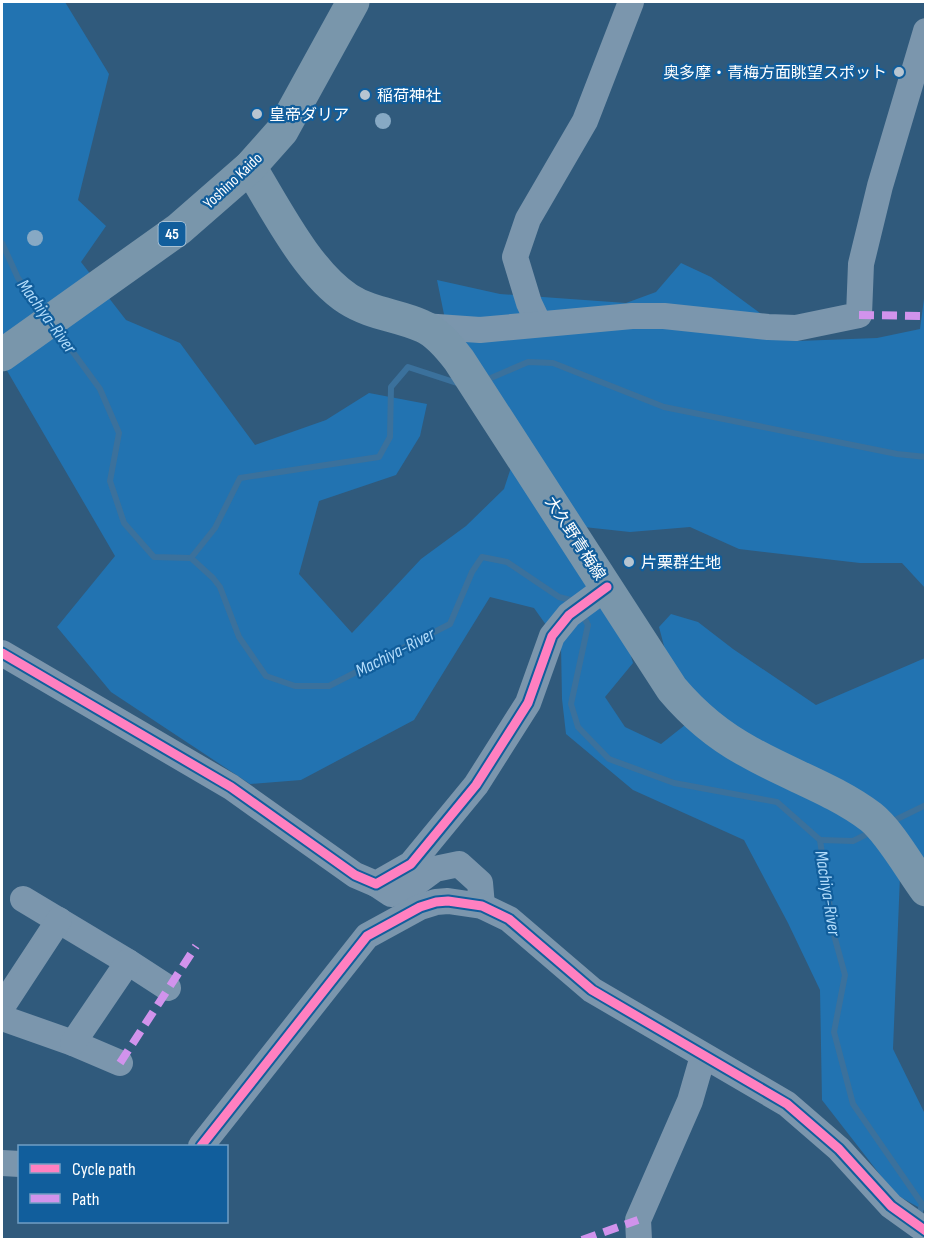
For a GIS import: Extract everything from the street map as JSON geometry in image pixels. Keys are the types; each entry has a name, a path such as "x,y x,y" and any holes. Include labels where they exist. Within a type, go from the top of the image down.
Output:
{"main road":[{"name":"Yoshino Kaido","path":"12,348 179,229 250,167 282,131 353,2"},
{"name":"大久野青梅線","path":"250,167 307,257 328,283 349,300 366,309 423,326 442,340 477,385 599,593 692,712 750,753 828,791 880,827 926,890"}],"street":[{"path":"540,324 529,303 515,257 528,219 585,121 631,2"},
{"path":"423,326 480,330 632,316 664,316 796,328 859,315 861,264 880,186 926,31"},
{"path":"376,884 411,864 476,784 528,703 552,636 568,615 599,593"},
{"path":"2,653 231,787 355,875 376,884 391,894 408,889 435,869 459,864 480,883 482,906"},
{"path":"22,899 168,988"},
{"path":"202,1145 367,936 420,907 448,901 482,906 509,919 592,990 787,1104 839,1149 891,1206 926,1231"},
{"path":"2,1007 58,920"},
{"path":"73,1043 128,962"},
{"path":"2,1018 73,1043 120,1063"},
{"path":"639,1239 638,1220 690,1101 703,1056"},
{"path":"2,1163 18,1164"}],"shaded area":[{"path":"2,2 65,2 109,74 78,200 106,226 81,262 126,320 180,343 255,445 326,420 369,393 427,404 420,436 396,475 319,501 299,574 352,633 421,559 466,526 504,489 515,455 456,373 437,280 500,294 626,303 656,292 681,263 711,277 798,341 877,338 920,329 925,291 925,588 902,563 860,563 739,549 690,527 630,532 556,524 623,628 633,663 605,697 625,727 661,744 685,725 659,627 671,614 698,622 733,649 816,705 925,658 925,867 900,876 893,1049 925,1114 925,1211 895,1194 822,1100 820,990 744,840 633,790 566,734 562,699 561,646 534,608 490,597 414,720 301,780 250,784 111,692 57,627 115,556 2,362"}],"waterway":[{"name":"Machiya-River","path":"2,243 18,278 44,314"},
{"name":"Machiya-River","path":"56,329 100,389 119,433 110,481 124,523 154,557 191,558 213,578 220,587 239,637 266,676 295,686 329,686 450,624 472,572 482,557 507,562 559,597 574,601"},
{"path":"484,381 528,362 553,363 664,407 897,454 926,457"},
{"path":"191,558 215,528 240,478 379,457 390,437 391,387 408,367 460,384"},
{"name":"Machiya-River","path":"581,612 588,625 571,704 578,727 609,759 674,783 777,802 820,840 834,935 845,975 834,1032 853,1104 922,1204 918,1219"},
{"path":"891,822 926,805"},
{"path":"820,840 853,841 871,832"}],"marked path":[{"path":"859,315 926,316"},
{"path":"120,1063 196,946"},
{"path":"582,1240 638,1220"}],"cycle path":[{"path":"2,653 231,787 355,875 376,884 411,864 476,785 528,703 552,636 569,615 607,587"},
{"path":"202,1145 367,936 420,907 448,901 482,906 509,919 592,990 787,1104 839,1149 891,1206 926,1231"}],"place":[{"name":"奥多摩・青梅方面眺望スポット","path":"899,72"},
{"name":"稲荷神社","path":"365,95"},
{"name":"皇帝ダリア","path":"257,114"},
{"name":"片栗群生地","path":"629,562"}]}
